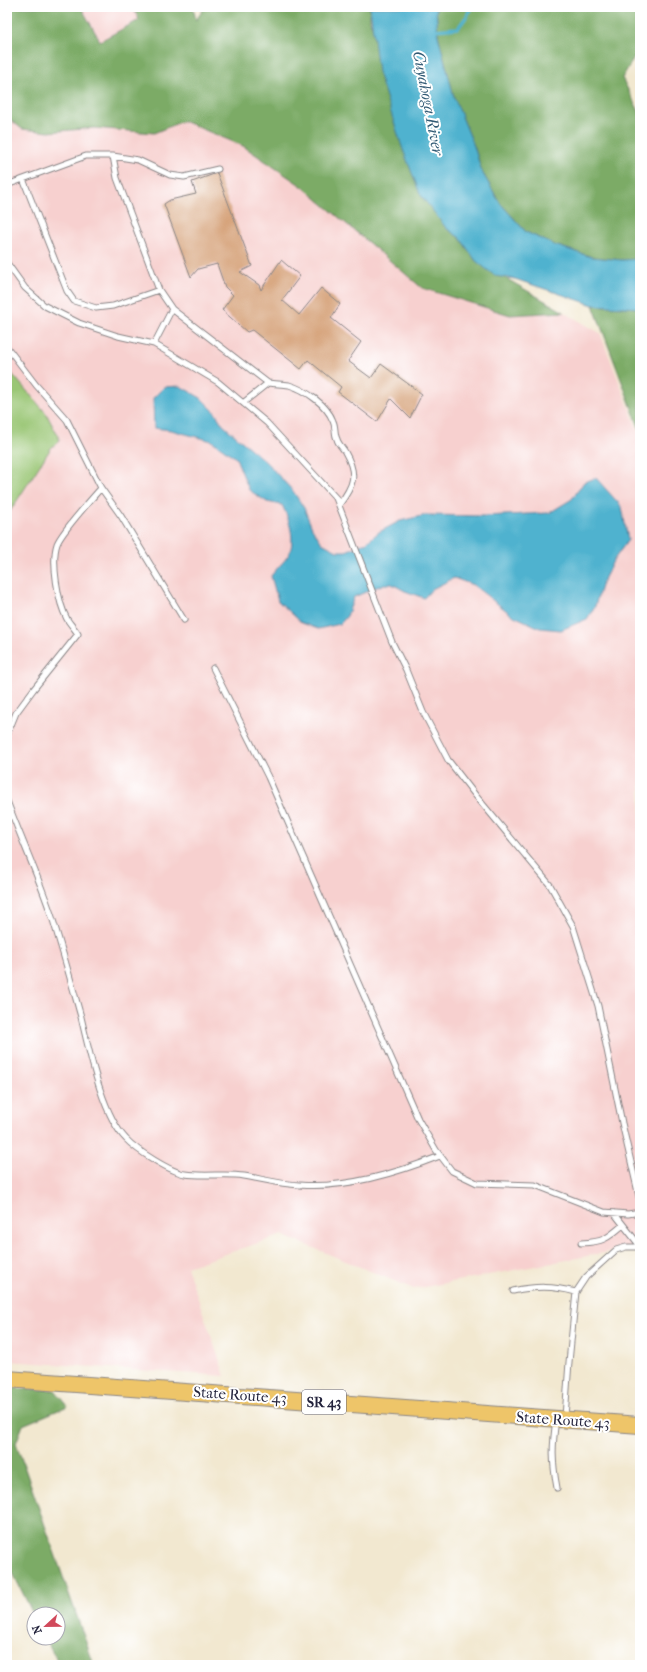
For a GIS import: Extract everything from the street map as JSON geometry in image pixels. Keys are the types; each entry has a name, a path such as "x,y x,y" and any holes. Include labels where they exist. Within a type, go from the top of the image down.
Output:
{"main road":[{"name":"State Route 43","path":"7,1379 640,1425"}],"lane":[{"path":"7,185 86,156 113,156 138,160 170,175 184,177 218,169"},
{"path":"113,156 117,178 159,290 172,309 268,383 289,385 305,392 326,408 334,422 337,440 346,453 352,467 354,479 348,494 339,505"},
{"path":"23,179 67,291 74,302 96,308 113,306 159,290"},
{"path":"7,263 25,288 45,306 79,323 118,336 154,344 218,382 267,423 336,498 392,642 406,670 423,712 448,760 550,885 573,926 598,1006 640,1201"},
{"path":"154,344 172,309"},
{"path":"7,347 36,385 67,420 101,488 121,516 184,620"},
{"path":"243,403 268,383"},
{"path":"7,735 16,713 78,634 67,619 62,606 55,561 57,544 65,531 101,488"},
{"path":"214,668 268,777 418,1119 440,1156 452,1171 477,1183 535,1185 604,1212 640,1212"},
{"path":"7,801 52,918 70,976 90,1056 98,1080 116,1127 127,1140 150,1158 183,1174 213,1176 235,1175 299,1185 329,1185 376,1177 412,1167 440,1156"},
{"path":"614,1213 640,1247"},
{"path":"582,1243 599,1242 610,1236 623,1225"},
{"path":"557,1488 552,1465 552,1448 561,1420 576,1292 586,1277 616,1250 626,1247 640,1247"},
{"path":"513,1290 536,1286 559,1288 576,1292"}],"shaded area":[{"path":"7,7 193,7 196,20 249,130 600,333 640,436 640,1246 414,1289 282,1235 187,1267 225,1376 8,1361"}],"green space":[{"path":"7,7 81,7 100,41 139,20 133,7 193,7 196,20 205,7 370,7 370,21 446,228 460,238 476,261 564,312 510,315 422,288 303,187 243,146 183,121 154,133 94,128 49,132 22,129 7,117"},
{"path":"436,7 640,7 640,48 622,78 640,113 640,259 622,260 592,257 554,245 526,232 500,203 482,172 474,146 454,97 438,35"},
{"path":"593,305 640,308 640,430"},
{"path":"7,368 46,413 60,440 51,448 7,516"},
{"path":"7,1388 55,1390 68,1406 23,1425 16,1443 94,1665 60,1665 49,1646 66,1646 66,1606 29,1606 7,1561"}],"water":[{"name":"Cuyahoga River","path":"370,7 436,7 438,35 454,97 474,146 482,172 500,203 526,232 554,245 592,257 622,260 640,259 640,308 593,305 515,279 495,276 476,261 460,238 446,228 420,194 402,147 378,72"},
{"path":"180,386 201,398 214,411 223,425 266,462 293,491 304,508 312,528 322,543 337,551 346,551 367,542 379,532 400,521 426,515 484,516 549,513 572,499 584,482 596,478 622,507 628,540 613,561 601,586 595,606 587,619 561,630 540,628 512,615 473,585 454,578 432,589 424,598 405,591 392,584 384,584 354,597 347,616 340,624 318,629 302,623 278,601 271,576 288,556 292,542 291,529 282,505 267,502 249,490 236,458 212,441 171,430 154,428 153,398 164,387"}],"building":[{"path":"217,173 252,266 240,272 259,285 261,290 281,260 300,276 282,300 299,315 321,288 340,304 331,318 361,342 348,361 371,378 381,364 422,394 410,418 391,399 377,422 338,392 341,387 308,360 301,369 252,330 247,332 222,310 233,295 225,287 217,264 198,269 191,277 164,204 170,200 196,194 192,182"}],"waterway":[{"path":"434,30 458,28 467,16 471,7"}]}
